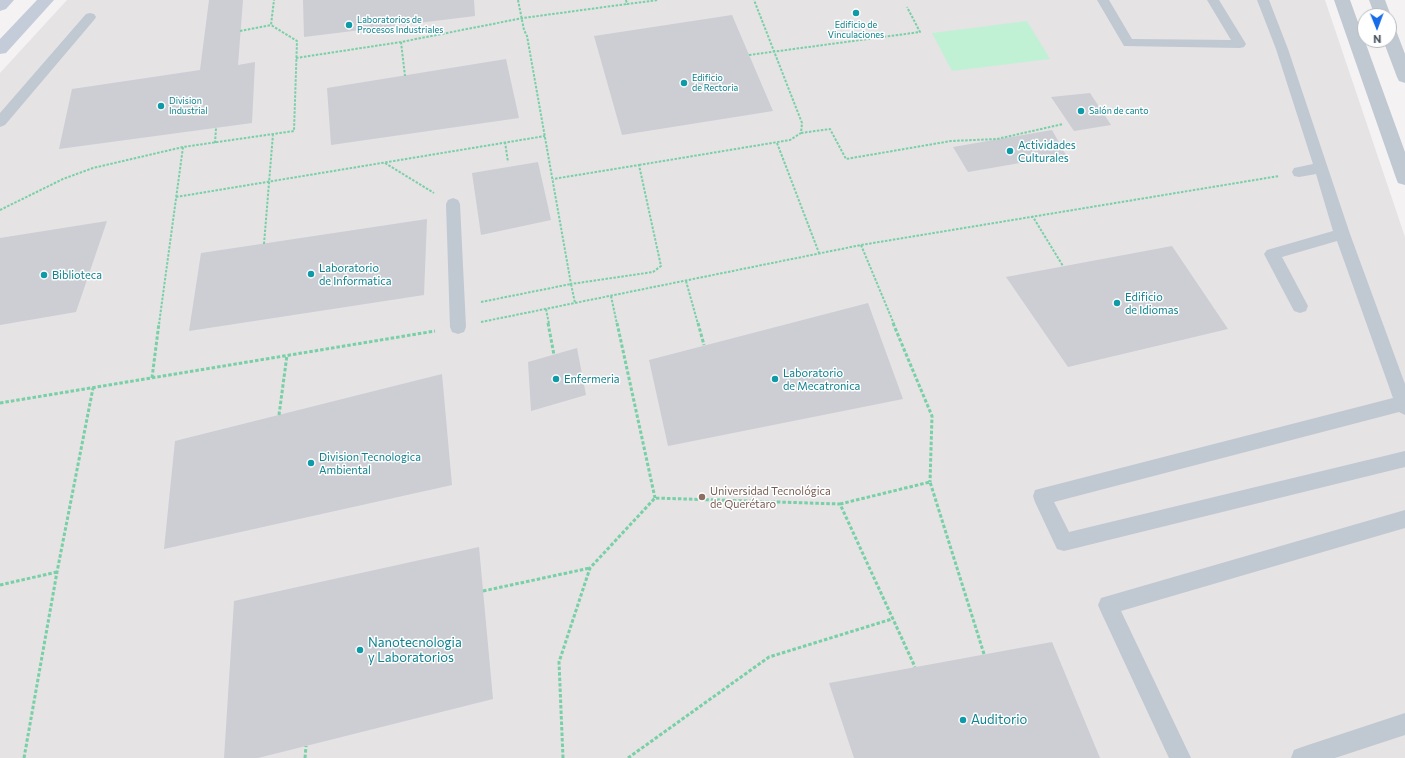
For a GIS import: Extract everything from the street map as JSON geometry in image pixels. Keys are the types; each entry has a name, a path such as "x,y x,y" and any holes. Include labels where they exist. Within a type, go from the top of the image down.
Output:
{"main road":[{"path":"0,6 6,0"},
{"path":"0,49 46,0"}],"street":[{"path":"1342,0 1405,178"},
{"path":"1394,48 1405,77"}],"lane":[{"path":"1103,0 1128,43 1240,44 1213,0"},
{"path":"1263,0 1282,49 1342,234 1404,405 1042,496 1064,542 1405,458"},
{"path":"0,122 90,17"},
{"path":"1299,172 1321,168"},
{"path":"453,204 458,327"},
{"path":"1300,306 1272,254 1342,234"},
{"path":"1180,758 1108,605 1405,519"},
{"path":"1302,758 1405,724"}],"path":[{"path":"271,25 274,0"},
{"path":"518,0 523,18 575,303"},
{"path":"626,0 627,4"},
{"path":"296,58 401,42 523,18 658,0"},
{"path":"754,0 802,123 801,133"},
{"path":"749,55 920,32 907,8"},
{"path":"0,210 63,179 93,168 183,147 294,131 297,42 271,25 240,31"},
{"path":"401,42 405,76"},
{"path":"553,179 790,140 801,133 830,129 846,158 951,141 998,140 1063,124"},
{"path":"215,142 216,128"},
{"path":"264,244 272,134"},
{"path":"176,197 545,136"},
{"path":"505,142 508,162"},
{"path":"776,142 819,253"},
{"path":"152,378 183,147"},
{"path":"478,302 571,284 653,272 661,266 639,165"},
{"path":"480,322 861,245 1299,172"},
{"path":"1033,216 1063,266"},
{"path":"861,245 932,416 930,482 984,654"},
{"path":"686,281 704,345"},
{"path":"610,296 655,498"},
{"path":"546,309 554,355"},
{"path":"0,403 443,329"},
{"path":"279,415 286,355"},
{"path":"24,758 57,572 93,388"},
{"path":"562,758 559,662 590,568 655,498 840,504 930,482"},
{"path":"840,504 915,667"},
{"path":"483,591 590,568"},
{"path":"0,585 57,572"},
{"path":"628,758 769,657 892,619"},
{"path":"305,758 306,746"}],"shaded area":[{"name":"Universidad Tecnológica de Querétaro","path":"67,0 1325,0 1405,237 1405,758 0,758 0,73"}],"green space":[{"path":"1027,21 1050,59 952,71 932,33"}],"building":[{"name":"Division Industrial","path":"209,0 243,0 238,65 255,62 252,123 59,149 72,89 200,70"},
{"name":"Laboratorios de Procesos Industriales","path":"303,0 474,0 475,16 304,37"},
{"name":"Edificio de Rectoria","path":"732,15 773,111 622,135 594,36"},
{"path":"506,59 519,118 331,145 327,88"},
{"name":"Salón de canto","path":"1090,93 1111,125 1074,131 1051,97"},
{"name":"Actividades Culturales","path":"1052,130 1066,155 968,172 953,147"},
{"path":"538,162 551,220 481,235 472,173"},
{"name":"Laboratorio de Informatica","path":"427,219 424,295 189,331 201,253"},
{"name":"Biblioteca","path":"107,221 76,312 0,325 0,238"},
{"name":"Edificio de Idiomas","path":"1172,246 1228,329 1068,367 1006,277"},
{"name":"Laboratorio de Mecatronica","path":"868,303 903,399 668,446 649,360"},
{"name":"Enfermeria","path":"577,348 586,395 531,411 528,362"},
{"name":"Division Tecnologica Ambiental","path":"442,374 452,485 164,549 175,441"},
{"name":"Nanotecnologia y Laboratorios","path":"479,547 493,699 258,758 224,758 234,601"},
{"name":"Auditorio","path":"1052,642 1100,758 854,758 829,683"}],"place":[{"name":"Edificio de Vinculaciones","path":"856,13"},
{"name":"Laboratorios de Procesos Industriales","path":"349,25"},
{"name":"Edificio de Rectoria","path":"684,83"},
{"name":"Division Industrial","path":"161,106"},
{"name":"Salón de canto","path":"1081,111"},
{"name":"Actividades Culturales","path":"1010,151"},
{"name":"Laboratorio de Informatica","path":"311,274"},
{"name":"Biblioteca","path":"44,275"},
{"name":"Edificio de Idiomas","path":"1117,303"},
{"name":"Enfermeria","path":"556,379"},
{"name":"Laboratorio de Mecatronica","path":"775,379"},
{"name":"Division Tecnologica Ambiental","path":"311,463"},
{"name":"Universidad Tecnológica de Querétaro","path":"702,497"},
{"name":"Nanotecnologia y Laboratorios","path":"360,650"},
{"name":"Auditorio","path":"963,720"}]}
